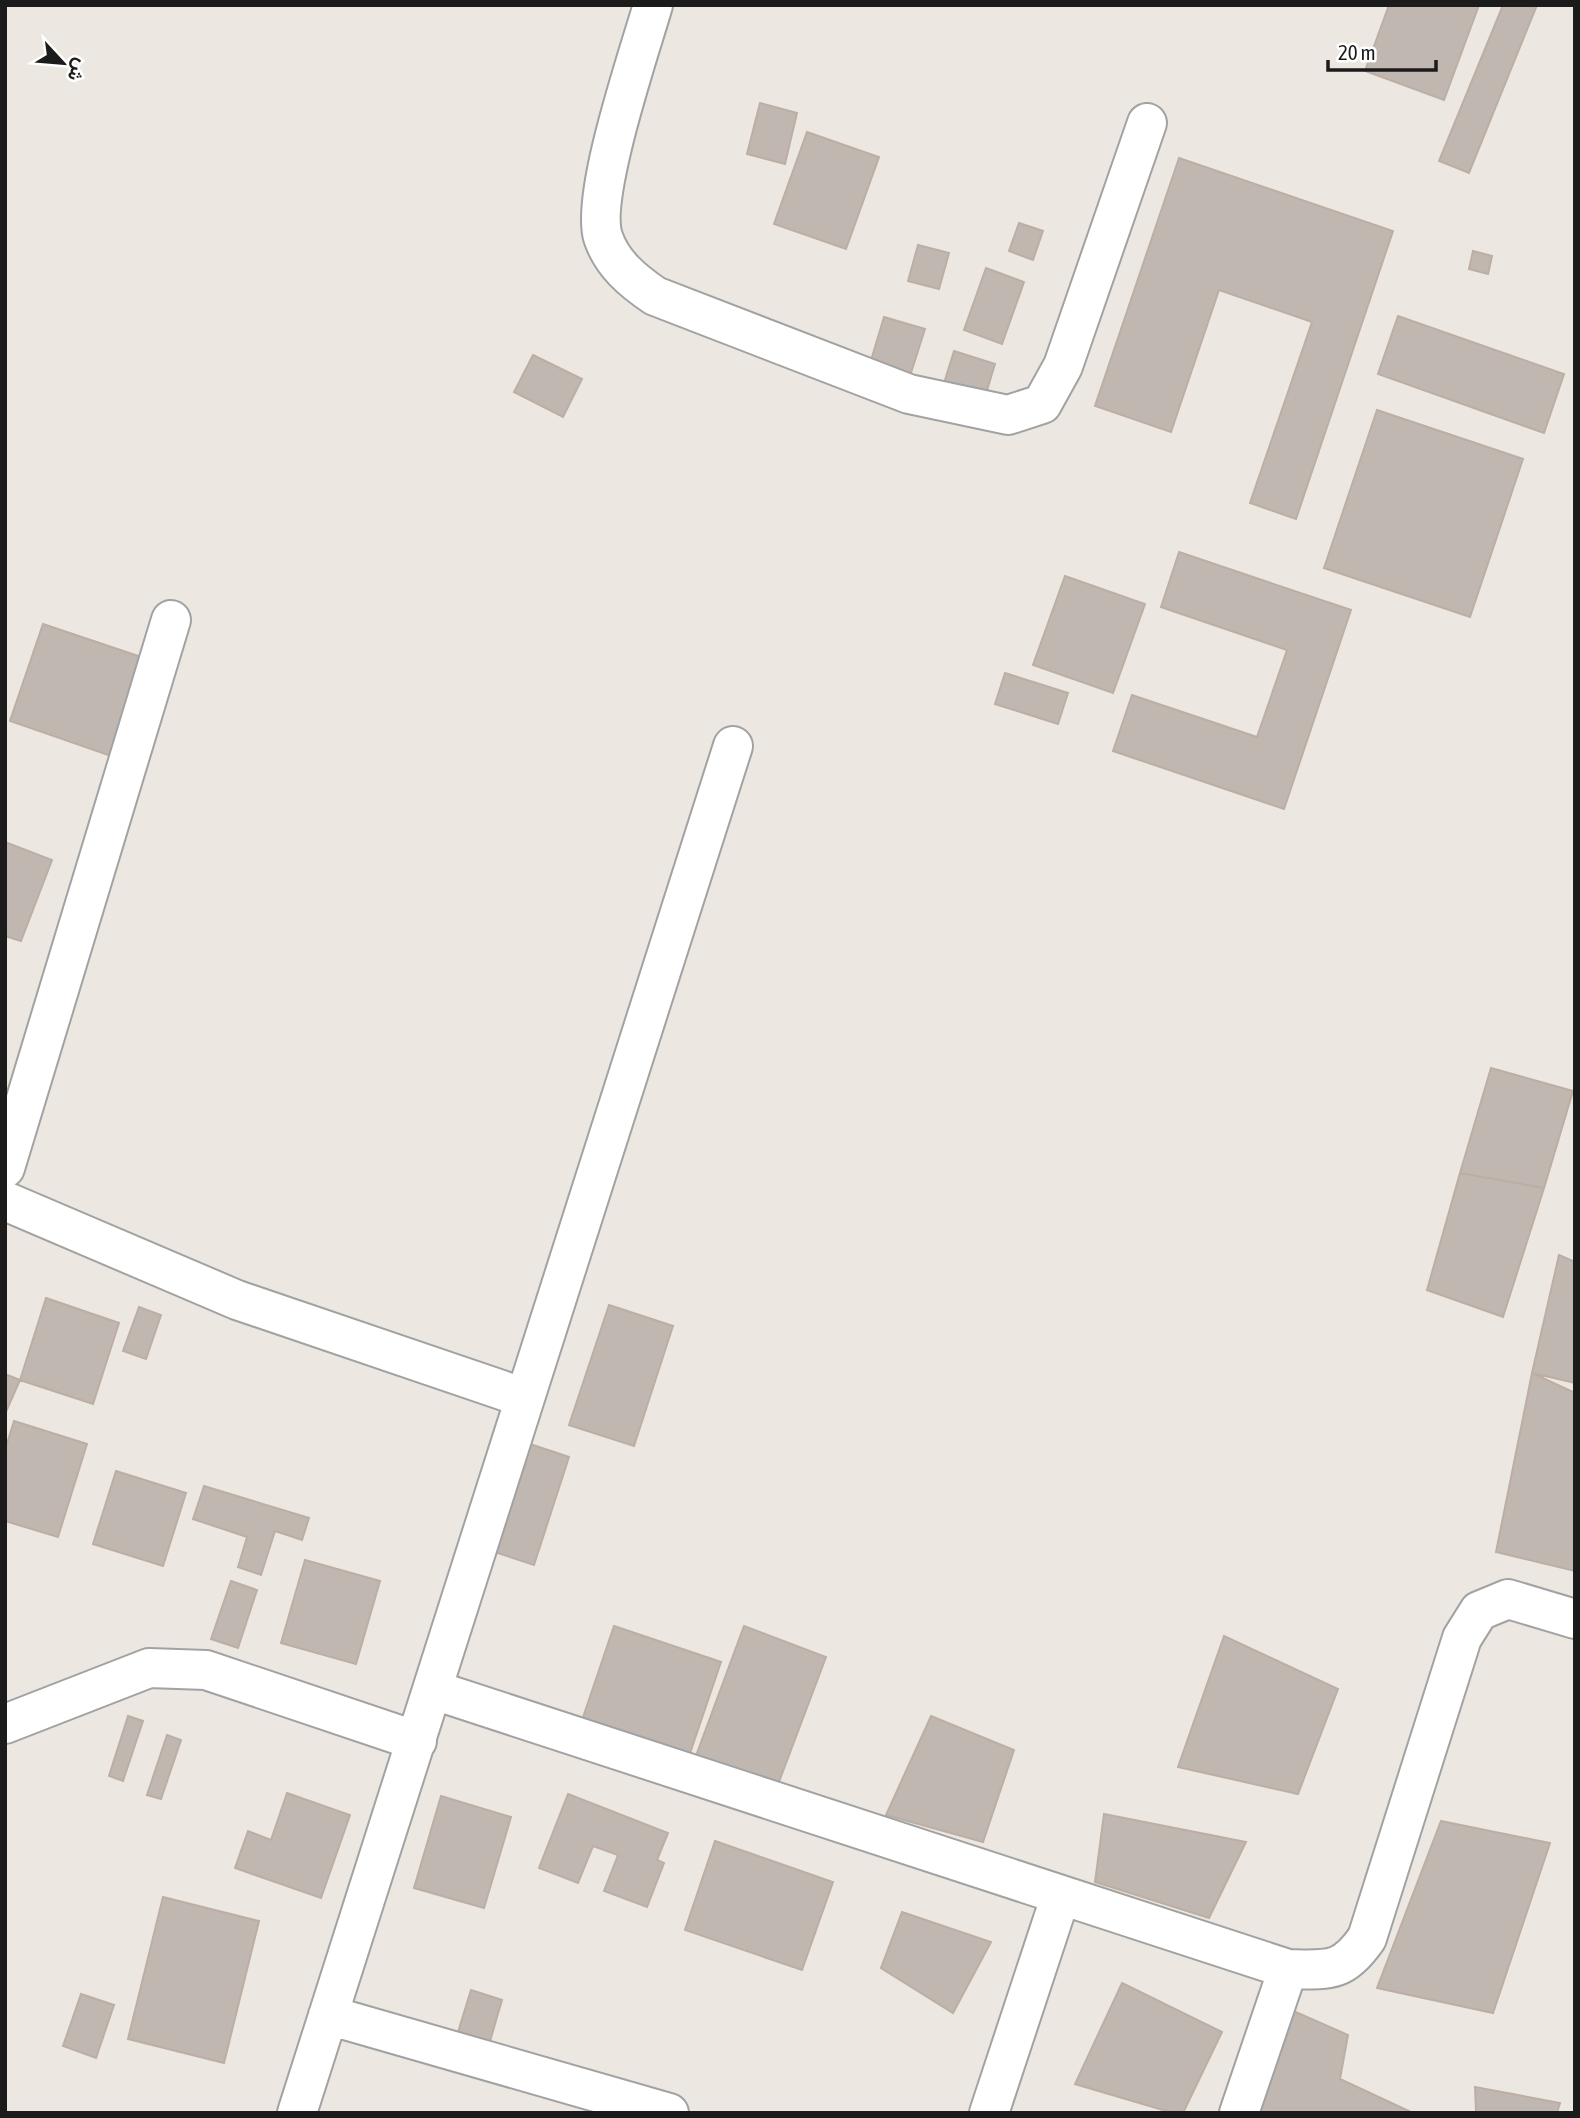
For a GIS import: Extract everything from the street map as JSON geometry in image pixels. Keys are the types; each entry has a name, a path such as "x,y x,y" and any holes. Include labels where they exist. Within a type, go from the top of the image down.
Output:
{"street":[{"path":"653,5 603,183 603,236 625,275 655,296 909,394 1007,415 1042,404 1063,366 1147,123"},
{"path":"5,1168 171,620"},
{"path":"296,2113 733,746"},
{"path":"5,1201 237,1300 525,1398"},
{"path":"433,1690 1288,1969 1329,1970 1352,1959 1367,1938 1462,1638 1479,1611 1508,1599 1575,1619"},
{"path":"5,1724 149,1668 206,1671 416,1741"},
{"path":"989,2113 1061,1895"},
{"path":"1239,2113 1288,1969"},
{"path":"328,2015 573,2100 669,2113"}],"building":[{"path":"1389,5 1479,5 1444,100 1365,71"},
{"path":"1503,5 1537,5 1469,173 1439,161"},
{"path":"760,103 797,113 785,164 747,154"},
{"path":"807,132 879,157 846,249 774,224"},
{"path":"1179,158 1393,231 1296,519 1250,503 1312,322 1219,290 1171,432 1095,406"},
{"path":"1019,223 1043,231 1033,260 1009,251"},
{"path":"918,245 949,253 939,289 908,281"},
{"path":"1473,251 1492,256 1488,274 1469,269"},
{"path":"986,268 1024,282 1002,344 964,330"},
{"path":"1398,316 1564,374 1544,433 1378,374"},
{"path":"884,317 925,329 909,379 869,367"},
{"path":"954,351 995,364 985,397 944,383"},
{"path":"533,355 582,379 563,417 514,392"},
{"path":"1377,410 1523,459 1470,617 1324,568"},
{"path":"1179,552 1351,610 1284,809 1113,751 1132,695 1257,737 1287,650 1161,607"},
{"path":"1065,576 1145,604 1113,693 1033,665"},
{"path":"43,624 147,659 114,757 10,721"},
{"path":"1005,673 1068,693 1058,724 995,704"},
{"path":"5,842 52,860 21,941 5,936"},
{"path":"1491,1068 1573,1091 1544,1188 1460,1173"},
{"path":"1460,1173 1544,1188 1503,1317 1427,1290"},
{"path":"1559,1255 1575,1262 1575,1383 1532,1373"},
{"path":"46,1298 119,1323 93,1404 20,1380"},
{"path":"609,1305 673,1326 634,1446 569,1425"},
{"path":"139,1307 161,1315 146,1359 123,1351"},
{"path":"1532,1373 1575,1393 1575,1571 1496,1552"},
{"path":"5,1374 20,1380 5,1414"},
{"path":"14,1421 87,1444 58,1537 5,1521 5,1450"},
{"path":"530,1444 569,1457 534,1565 495,1552"},
{"path":"116,1471 186,1493 163,1566 93,1544"},
{"path":"204,1486 309,1518 302,1540 275,1531 261,1575 238,1567 247,1537 193,1519"},
{"path":"305,1560 380,1581 356,1664 281,1643"},
{"path":"231,1581 257,1590 238,1648 211,1639"},
{"path":"614,1626 721,1662 685,1768 578,1732"},
{"path":"744,1626 826,1657 774,1795 693,1764"},
{"path":"1224,1636 1338,1689 1298,1794 1178,1767"},
{"path":"128,1716 143,1721 123,1781 109,1776"},
{"path":"931,1716 1014,1750 983,1842 886,1815"},
{"path":"167,1735 181,1740 161,1799 147,1795"},
{"path":"287,1793 350,1815 321,1898 235,1868 248,1831 271,1840"},
{"path":"568,1794 668,1833 657,1860 664,1863 647,1907 604,1891 618,1855 593,1846 578,1883 539,1868"},
{"path":"441,1796 511,1817 484,1908 414,1888"},
{"path":"1104,1814 1246,1842 1209,1918 1095,1882"},
{"path":"1441,1821 1550,1843 1493,2013 1377,1988"},
{"path":"715,1841 833,1882 802,1970 685,1930"},
{"path":"163,1897 259,1921 224,2063 128,2039"},
{"path":"902,1912 991,1942 953,2013 881,1968"},
{"path":"1122,1983 1222,2032 1183,2113 1173,2113 1075,2084"},
{"path":"471,1990 502,2000 486,2055 454,2045"},
{"path":"81,1994 114,2005 96,2058 63,2046"},
{"path":"1282,2006 1348,2035 1340,2079 1413,2113 1245,2113"},
{"path":"1475,2087 1560,2103 1557,2113 1476,2113"}]}
